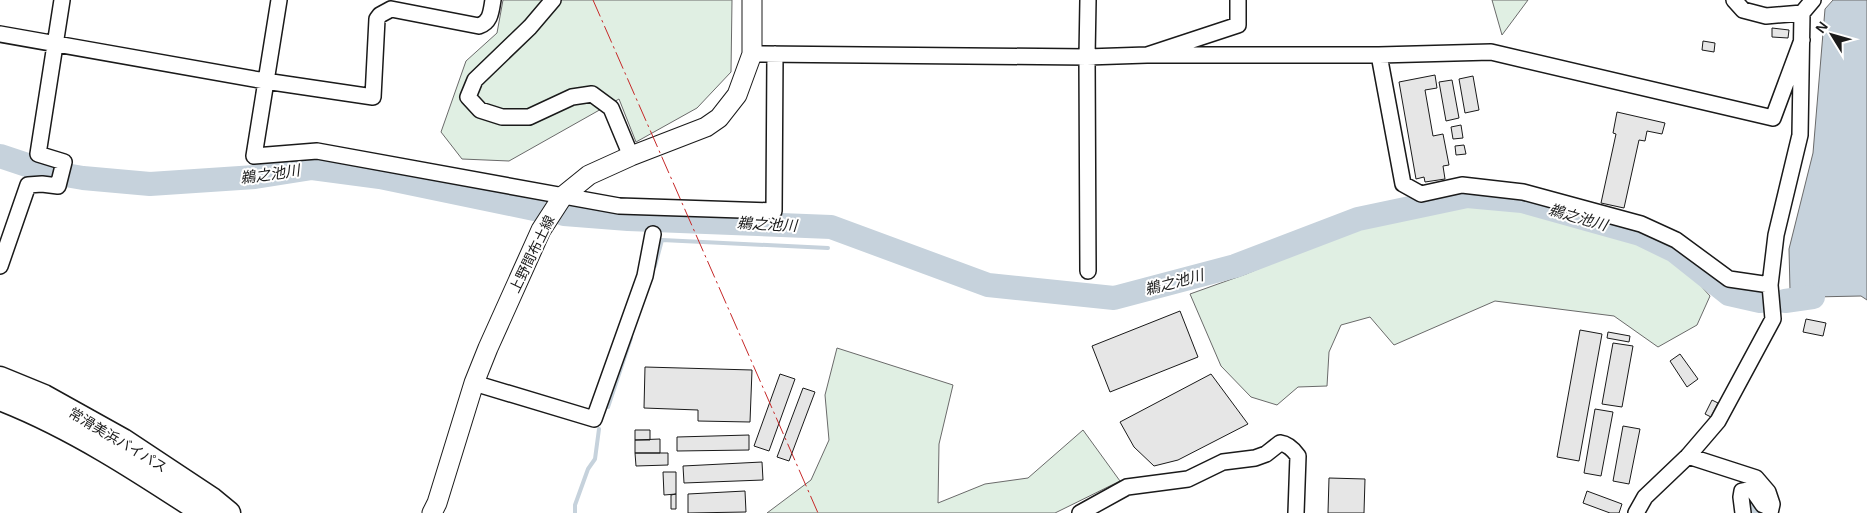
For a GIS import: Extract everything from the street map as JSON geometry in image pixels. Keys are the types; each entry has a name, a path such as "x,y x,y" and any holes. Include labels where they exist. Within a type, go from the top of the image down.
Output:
{"highway":[{"name":"常滑美浜バイパス","path":"0,378 44,396 123,440 212,499 229,513"},
{"name":"常滑美浜バイパス","path":"0,399 32,411 104,452 203,513"}],"main road":[{"name":"上野間布土線","path":"432,513 437,503 474,383 541,230 563,196 588,175 706,127 719,118 737,95 752,54 752,0"}],"street":[{"path":"0,266 28,185 58,186 64,162 38,154 62,0"},
{"path":"279,0 254,156 317,151 619,206 774,212 775,54"},
{"path":"0,34 265,81 373,97 380,14 391,9 479,26 490,18 494,0"},
{"path":"552,0 530,27 475,80 468,97 480,110 502,117 529,117 572,97 592,94 611,108 631,156"},
{"path":"1088,0 1086,58 1088,271"},
{"path":"1147,55 1238,25 1238,0"},
{"path":"1734,0 1743,10 1766,16 1802,13"},
{"path":"1636,513 1645,497 1688,456 1718,422 1773,319 1770,285 1776,235 1800,135 1802,13 1813,0"},
{"path":"752,54 1086,58 1147,55 1379,55 1491,52 1773,118 1802,40"},
{"path":"1379,55 1403,184 1421,194 1462,185 1523,192 1641,224 1676,240 1729,279 1770,285"},
{"path":"474,383 594,419 645,276 653,234"},
{"path":"1080,513 1127,486 1188,479 1222,462 1255,458 1266,454 1280,443 1285,444 1298,456 1296,513"},
{"path":"1688,456 1756,478 1768,492 1772,504 1769,513"},
{"path":"1744,513 1741,497 1742,491 1752,489 1769,513"}],"green space":[{"path":"503,0 732,0 731,72 697,108 636,142 619,99 509,161 462,159 441,132 466,61 497,33"},
{"path":"1492,0 1528,0 1502,35"},
{"path":"1470,203 1523,210 1633,241 1675,257 1710,296 1697,325 1658,347 1614,316 1495,301 1394,345 1370,317 1341,325 1329,352 1327,386 1298,387 1277,405 1251,397 1221,366 1190,294 1246,274 1359,226 1414,213"},
{"path":"837,348 953,385 939,444 938,503 985,484 1028,478 1083,430 1120,481 1055,513 767,513 811,480 829,440 825,395"}],"shaded area":[{"path":"1833,0 1867,0 1867,300 1861,296 1813,297 1790,290 1789,249 1813,153 1825,9"}],"building":[{"path":"1772,28 1789,30 1788,38 1772,37"},
{"path":"1703,41 1715,43 1714,52 1702,50"},
{"path":"1435,75 1437,88 1425,90 1433,136 1443,134 1449,165 1443,166 1445,179 1425,182 1424,177 1416,179 1399,82"},
{"path":"1473,76 1479,110 1465,113 1459,79"},
{"path":"1452,80 1459,118 1446,121 1439,82"},
{"path":"1617,112 1665,123 1662,134 1647,131 1645,141 1639,140 1624,208 1601,203 1616,134 1613,133"},
{"path":"1461,125 1463,138 1453,139 1451,127"},
{"path":"1464,145 1466,154 1456,155 1455,146"},
{"path":"1180,311 1198,357 1110,392 1092,346"},
{"path":"1806,319 1826,323 1823,336 1803,332"},
{"path":"1580,330 1602,334 1579,461 1557,457"},
{"path":"1608,332 1630,336 1629,342 1607,338"},
{"path":"1613,343 1633,346 1622,407 1602,404"},
{"path":"1680,354 1698,379 1687,387 1670,361"},
{"path":"645,367 752,370 750,422 698,421 698,410 644,408"},
{"path":"780,374 795,379 769,451 754,446"},
{"path":"1211,374 1248,424 1178,460 1154,466 1134,447 1120,422"},
{"path":"803,388 815,392 789,461 777,457"},
{"path":"1712,400 1718,403 1711,417 1705,414"},
{"path":"1595,409 1613,412 1601,476 1584,473"},
{"path":"1623,426 1640,429 1629,484 1613,481"},
{"path":"635,430 650,430 650,440 635,440"},
{"path":"749,435 749,450 677,451 677,437"},
{"path":"660,439 660,453 635,453 635,440"},
{"path":"635,453 668,453 668,465 636,466"},
{"path":"762,462 763,480 684,483 683,466"},
{"path":"663,472 676,472 676,494 664,495"},
{"path":"1329,478 1365,479 1364,513 1328,513"},
{"path":"745,491 746,512 688,513 688,494"},
{"path":"1587,491 1622,504 1619,513 1610,513 1583,503"},
{"path":"676,494 676,509 671,509 671,495"}],"waterway":[{"name":"鵜之池川","path":"0,156 48,172 83,178 150,184 255,177 312,168 380,177 539,210"},
{"name":"鵜之池川","path":"564,214 628,219 831,227 988,285 1114,298 1235,266 1358,219 1467,196 1522,201 1640,234 1675,251 1729,294 1760,301"},
{"path":"655,266 662,240 828,248"},
{"name":"鵜之池川","path":"1785,301 1813,297"},
{"path":"608,407 631,338"},
{"path":"575,513 575,505 588,469 595,459 599,429"},
{"path":"1748,501 1752,513"}],"power":[{"path":"593,0 818,513"}]}
